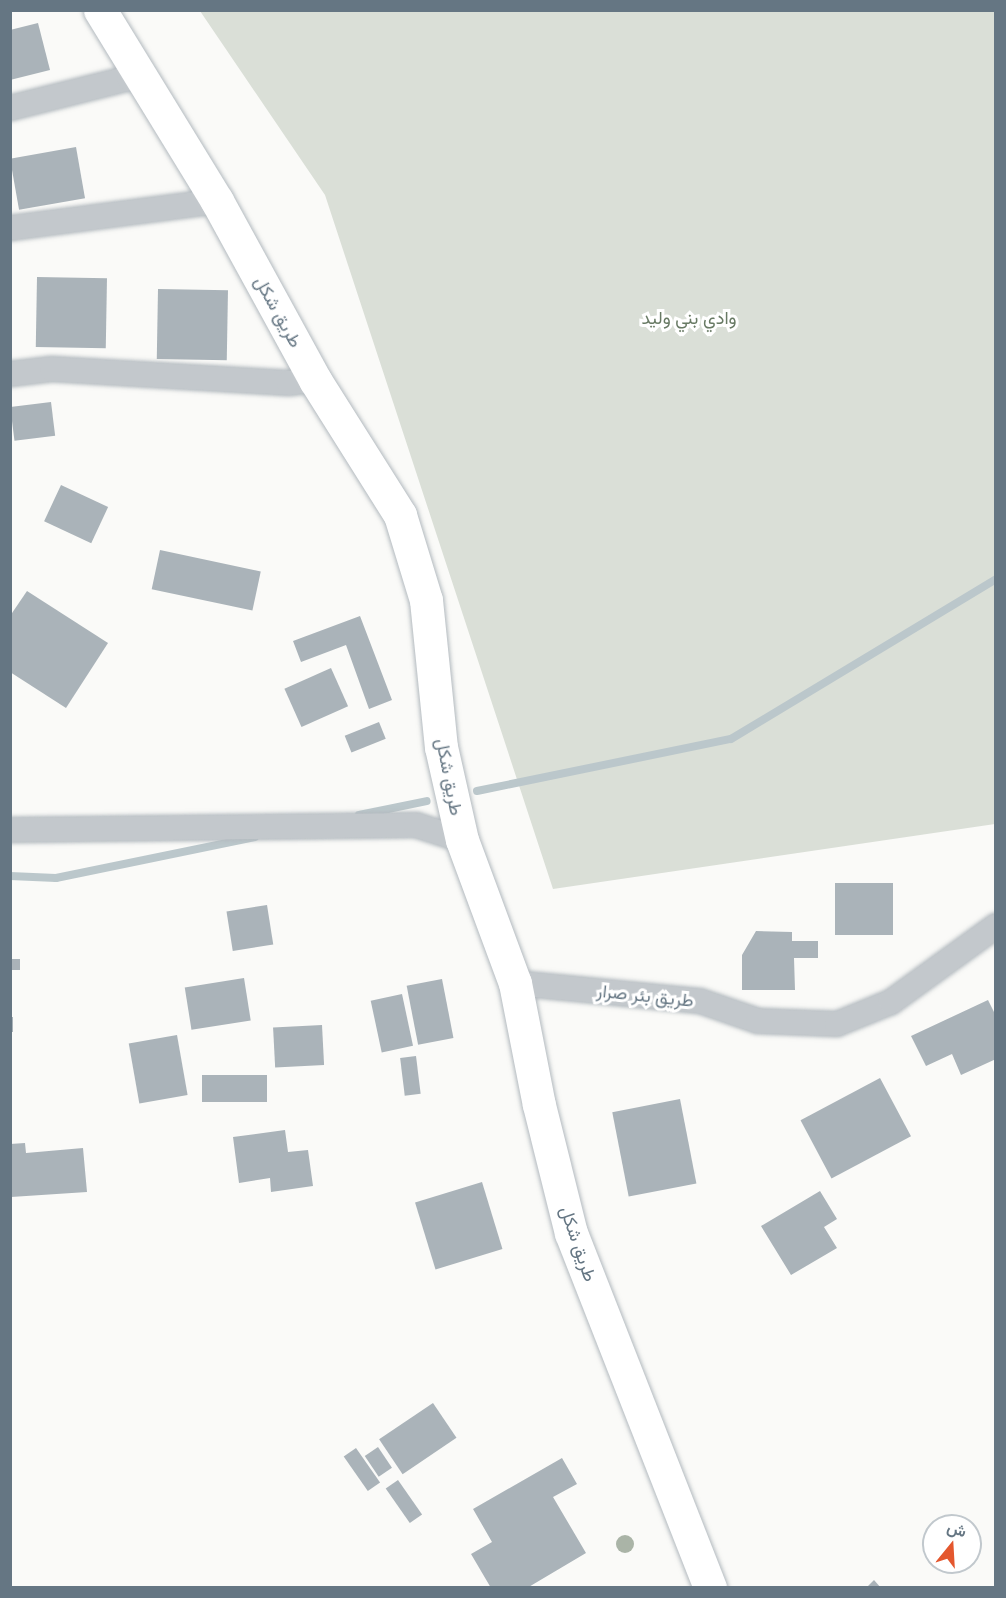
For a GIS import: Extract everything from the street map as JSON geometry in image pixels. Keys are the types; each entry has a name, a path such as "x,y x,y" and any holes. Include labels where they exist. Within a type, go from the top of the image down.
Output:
{"main road":[{"name":"طريق شكل","path":"100,10 217,201 315,380 400,515 426,600 441,747 462,840 515,983 539,1105 571,1233 710,1587"}],"street":[{"path":"10,108 129,78 143,80"},
{"path":"10,228 217,201"},
{"path":"10,367 11,374 52,369 289,383 315,380"},
{"path":"10,830 416,825 462,840"},
{"name":"طريق بئر صرار","path":"515,983 700,1001 758,1021 837,1024 891,1002 996,926"}],"green space":[{"name":"وادي بني وليد","path":"200,11 995,11 995,824 553,889 325,195"}],"building":[{"path":"38,23 50,70 10,80 10,30"},
{"path":"76,147 85,198 19,210 10,159"},
{"path":"37,277 107,278 106,348 36,347"},
{"path":"158,289 228,290 227,360 157,359"},
{"path":"51,402 55,436 14,441 10,407"},
{"path":"61,485 108,507 91,543 44,521"},
{"path":"160,550 261,571 252,611 152,589"},
{"path":"27,591 108,643 66,708 10,672 10,616"},
{"path":"360,616 392,700 369,709 346,645 301,662 293,641"},
{"path":"331,668 348,706 301,727 284,689"},
{"path":"379,722 386,739 351,753 345,736"},
{"path":"835,883 893,883 893,935 835,935"},
{"path":"267,905 273,945 233,951 227,911"},
{"path":"756,931 792,932 792,941 818,941 818,958 794,958 795,990 742,990 742,955"},
{"path":"10,959 20,959 20,970 10,970"},
{"path":"244,978 251,1020 191,1030 185,987"},
{"path":"442,979 453,1038 418,1045 407,986"},
{"path":"402,994 413,1046 382,1052 371,1001"},
{"path":"988,1000 996,1016 996,1059 961,1075 952,1054 926,1066 911,1036"},
{"path":"10,1017 13,1017 13,1032 10,1032"},
{"path":"322,1025 324,1065 275,1068 273,1028"},
{"path":"177,1035 188,1095 139,1104 129,1044"},
{"path":"416,1056 421,1094 405,1096 400,1058"},
{"path":"202,1075 267,1075 267,1102 202,1102"},
{"path":"880,1078 911,1136 832,1179 801,1120"},
{"path":"680,1099 696,1183 629,1197 612,1112"},
{"path":"285,1130 288,1152 308,1150 313,1186 271,1192 270,1178 239,1183 233,1137"},
{"path":"25,1143 26,1153 83,1148 87,1192 11,1197 10,1144"},
{"path":"482,1182 502,1249 436,1269 415,1202"},
{"path":"820,1191 837,1219 824,1227 837,1248 791,1275 761,1226"},
{"path":"433,1403 456,1438 403,1474 379,1439"},
{"path":"378,1447 392,1468 379,1477 365,1456"},
{"path":"356,1448 380,1482 368,1491 344,1457"},
{"path":"562,1458 577,1484 553,1497 586,1553 527,1588 491,1588 471,1554 492,1542 473,1509"},
{"path":"398,1480 422,1514 410,1523 386,1489"},
{"path":"874,1580 881,1588 866,1588"}],"waterway":[{"path":"477,791 731,739 996,579"},
{"path":"359,815 427,801"},
{"path":"10,876 56,878 255,837"}]}
